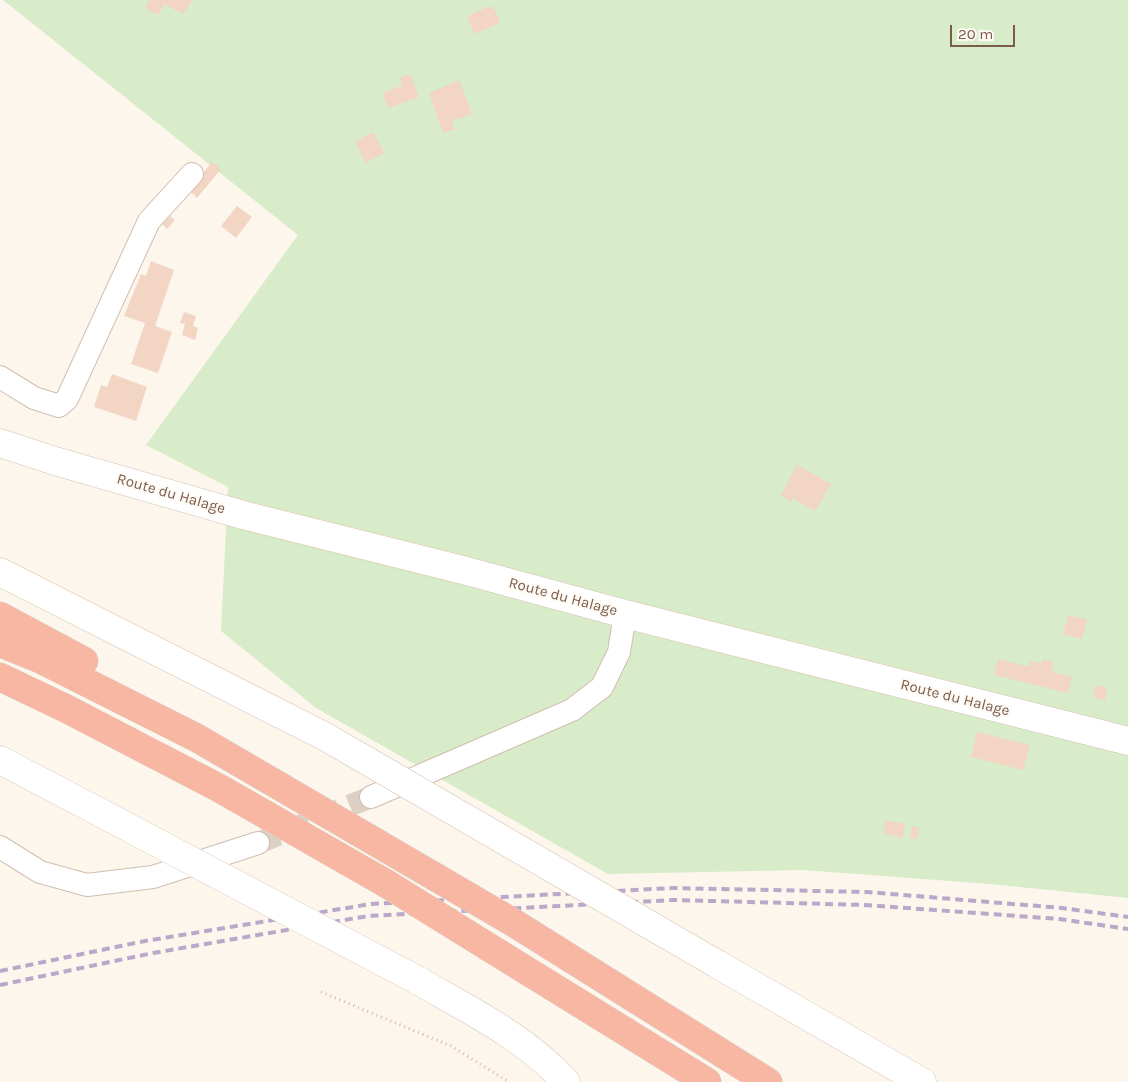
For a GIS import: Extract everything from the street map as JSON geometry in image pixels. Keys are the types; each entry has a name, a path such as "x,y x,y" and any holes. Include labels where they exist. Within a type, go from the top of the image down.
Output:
{"highway":[{"path":"0,616 73,655 208,733 370,838"},
{"path":"0,643 40,659 196,738 514,923 768,1082"},
{"path":"0,677 66,708 219,788 387,884 707,1082"},
{"path":"0,693 162,758"}],"main road":[{"name":"Route du Halage","path":"0,443 55,461 243,515 1128,741"},
{"path":"0,572 324,736 922,1082"},
{"path":"0,760 417,980 485,1019 532,1050 566,1082"}],"street":[{"path":"0,378 34,398 59,406 67,399 148,221 192,174"},
{"path":"371,796 572,710 602,688 619,652 625,614"},
{"path":"0,847 40,872 87,885 153,877 258,843"}],"path":[{"path":"321,992 451,1046 509,1082"}],"green space":[{"path":"3,0 1128,0 1128,898 990,884 803,870 608,874 316,708 221,631 228,487 146,445 298,235"}],"building":[{"path":"149,0 192,0 183,14 164,4 158,15 145,8"},
{"path":"491,6 495,10 500,23 474,34 467,16"},
{"path":"410,74 419,97 388,108 383,93 402,85 399,78"},
{"path":"459,80 472,114 452,121 455,129 443,133 429,93"},
{"path":"373,132 384,153 366,163 355,142"},
{"path":"212,162 221,169 197,198 189,190"},
{"path":"237,206 252,217 236,238 221,226"},
{"path":"170,216 175,220 167,229 162,224"},
{"path":"151,261 174,270 155,326 172,332 158,373 131,364 145,323 124,316 141,274 146,276"},
{"path":"184,312 196,316 193,326 198,328 195,340 182,335 185,324 180,323"},
{"path":"112,374 147,387 136,421 94,407 101,385 107,387"},
{"path":"797,465 831,484 815,511 793,498 791,502 781,495"},
{"path":"1068,615 1087,620 1082,639 1063,634"},
{"path":"998,659 1029,667 1030,661 1042,663 1043,659 1054,662 1051,672 1072,677 1068,693 994,675"},
{"path":"1096,685 1107,688 1105,701 1093,697"},
{"path":"977,732 1030,745 1023,770 971,757"},
{"path":"886,820 905,824 902,838 883,833"},
{"path":"912,826 919,828 917,839 910,838"}],"tunnel":[{"path":"258,843 371,797"}],"railway":[{"path":"0,971 145,941 371,904 672,888 867,892 1062,908 1128,917"},
{"path":"0,985 153,953 368,916 673,900 865,905 1059,919 1128,929"}]}
